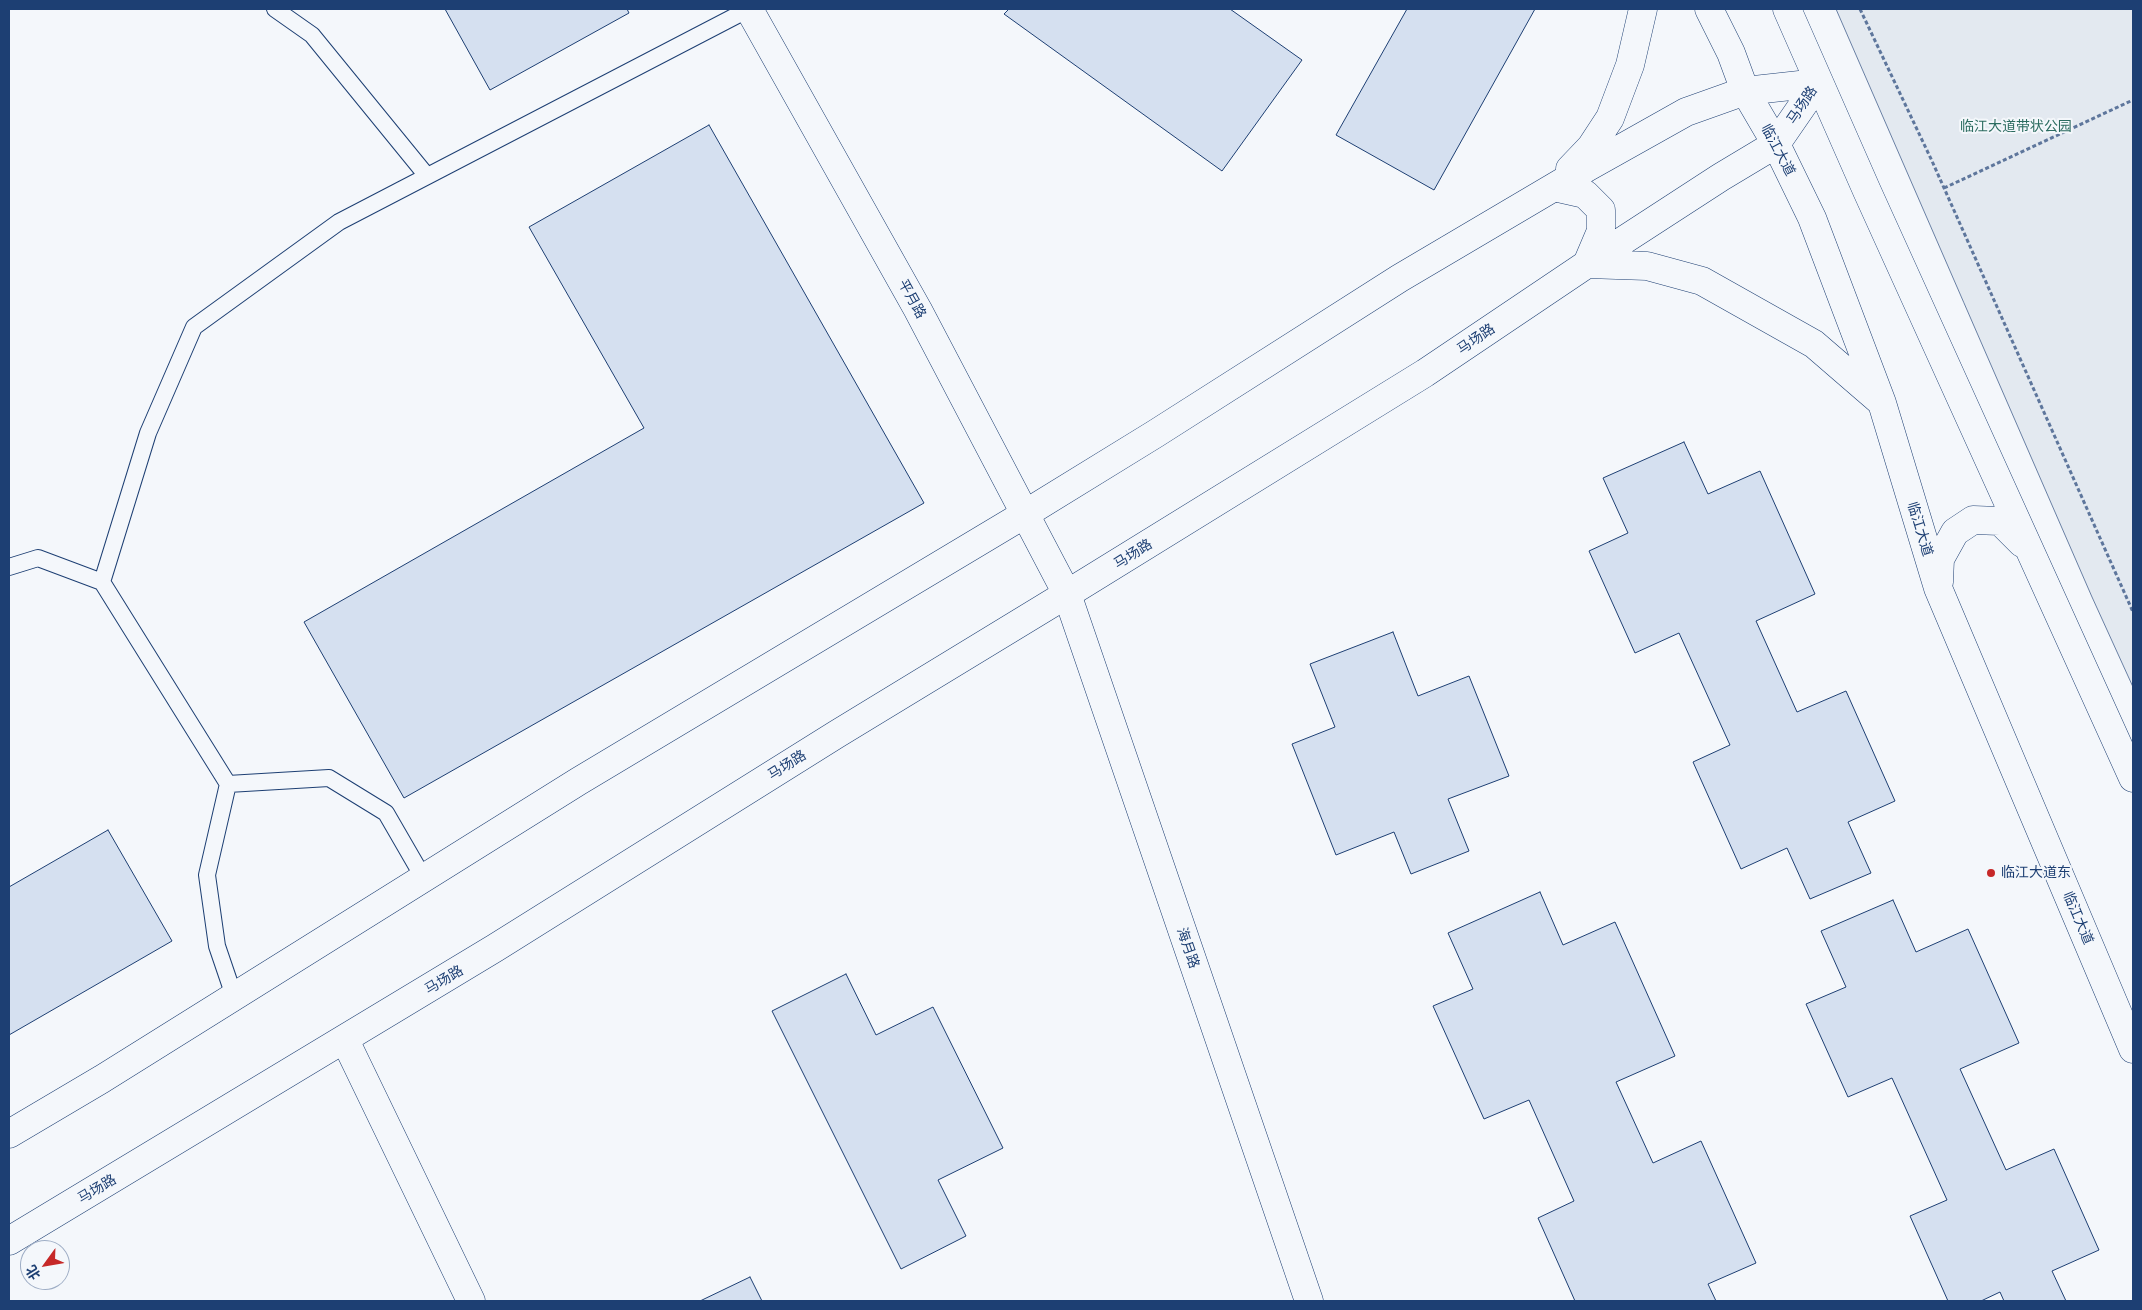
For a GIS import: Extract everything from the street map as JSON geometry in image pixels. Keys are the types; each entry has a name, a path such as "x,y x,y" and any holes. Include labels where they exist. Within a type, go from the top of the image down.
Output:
{"main road":[{"name":"平月路","path":"749,9 918,310 1067,594"},
{"path":"1554,187 1591,147 1610,118 1630,65 1644,9"},
{"name":"临江大道","path":"1709,9 1731,53 1745,91 1776,144 1812,218 1882,403 1938,588 2133,1049"},
{"path":"1787,9 1818,82 2133,778"},
{"name":"马场路","path":"9,1134 102,1079 578,781 1025,514 1163,429 1400,278 1554,187 1686,112 1745,91 1818,82"},
{"name":"马场路","path":"9,1241 345,1040 836,734 1425,373 1586,264 1776,144 1818,82"},
{"path":"1554,187 1585,194 1601,210 1601,232 1586,264 1647,266 1702,281 1814,344 1882,403"},
{"path":"1938,588 1940,559 1955,532 1974,520 2000,521 2031,552"},
{"name":"海月路","path":"1067,594 1309,1301"},
{"path":"345,1040 471,1301"}],"lane":[{"path":"275,9 312,35 427,176"},
{"path":"102,582 148,433 194,327 339,222 749,9"},
{"path":"9,567 38,558 102,582 228,784 207,875 217,946 234,996"},
{"path":"228,784 329,778 386,813 423,877"}],"path":[{"path":"1860,9 1944,188 2133,612"},
{"path":"1944,188 2133,100"}],"green space":[{"name":"临江大道带状公园","path":"1836,9 2133,9 2133,687 2092,597"}],"building":[{"path":"445,9 627,9 629,13 490,90"},
{"path":"1009,9 1230,9 1302,60 1222,171 1004,14"},
{"path":"1407,9 1535,9 1434,190 1336,135"},
{"path":"709,125 924,503 404,798 304,622 644,428 529,227"},
{"path":"1684,442 1708,494 1760,471 1815,594 1756,621 1797,712 1846,691 1895,801 1848,822 1871,873 1810,899 1787,848 1741,869 1693,762 1730,745 1679,633 1635,653 1589,551 1628,533 1603,478"},
{"path":"1393,632 1418,696 1469,676 1509,776 1448,799 1469,851 1411,874 1394,832 1336,855 1292,744 1335,727 1310,664"},
{"path":"108,830 172,941 9,1035 9,887"},
{"path":"1540,892 1563,945 1615,922 1675,1056 1616,1082 1653,1163 1701,1141 1756,1263 1708,1284 1716,1301 1575,1301 1538,1218 1574,1201 1529,1100 1484,1119 1433,1006 1473,989 1448,933"},
{"path":"1893,900 1916,952 1968,929 2019,1043 1960,1069 2006,1170 2054,1149 2099,1250 2052,1271 2066,1301 2004,1301 2000,1292 1981,1301 1948,1301 1910,1216 1947,1200 1892,1078 1848,1097 1806,1004 1846,987 1821,931"},
{"path":"846,974 876,1035 933,1007 1003,1148 938,1180 966,1236 901,1269 772,1011"},
{"path":"750,1277 762,1301 700,1301"}],"place":[{"name":"临江大道东","path":"1991,873"}]}
